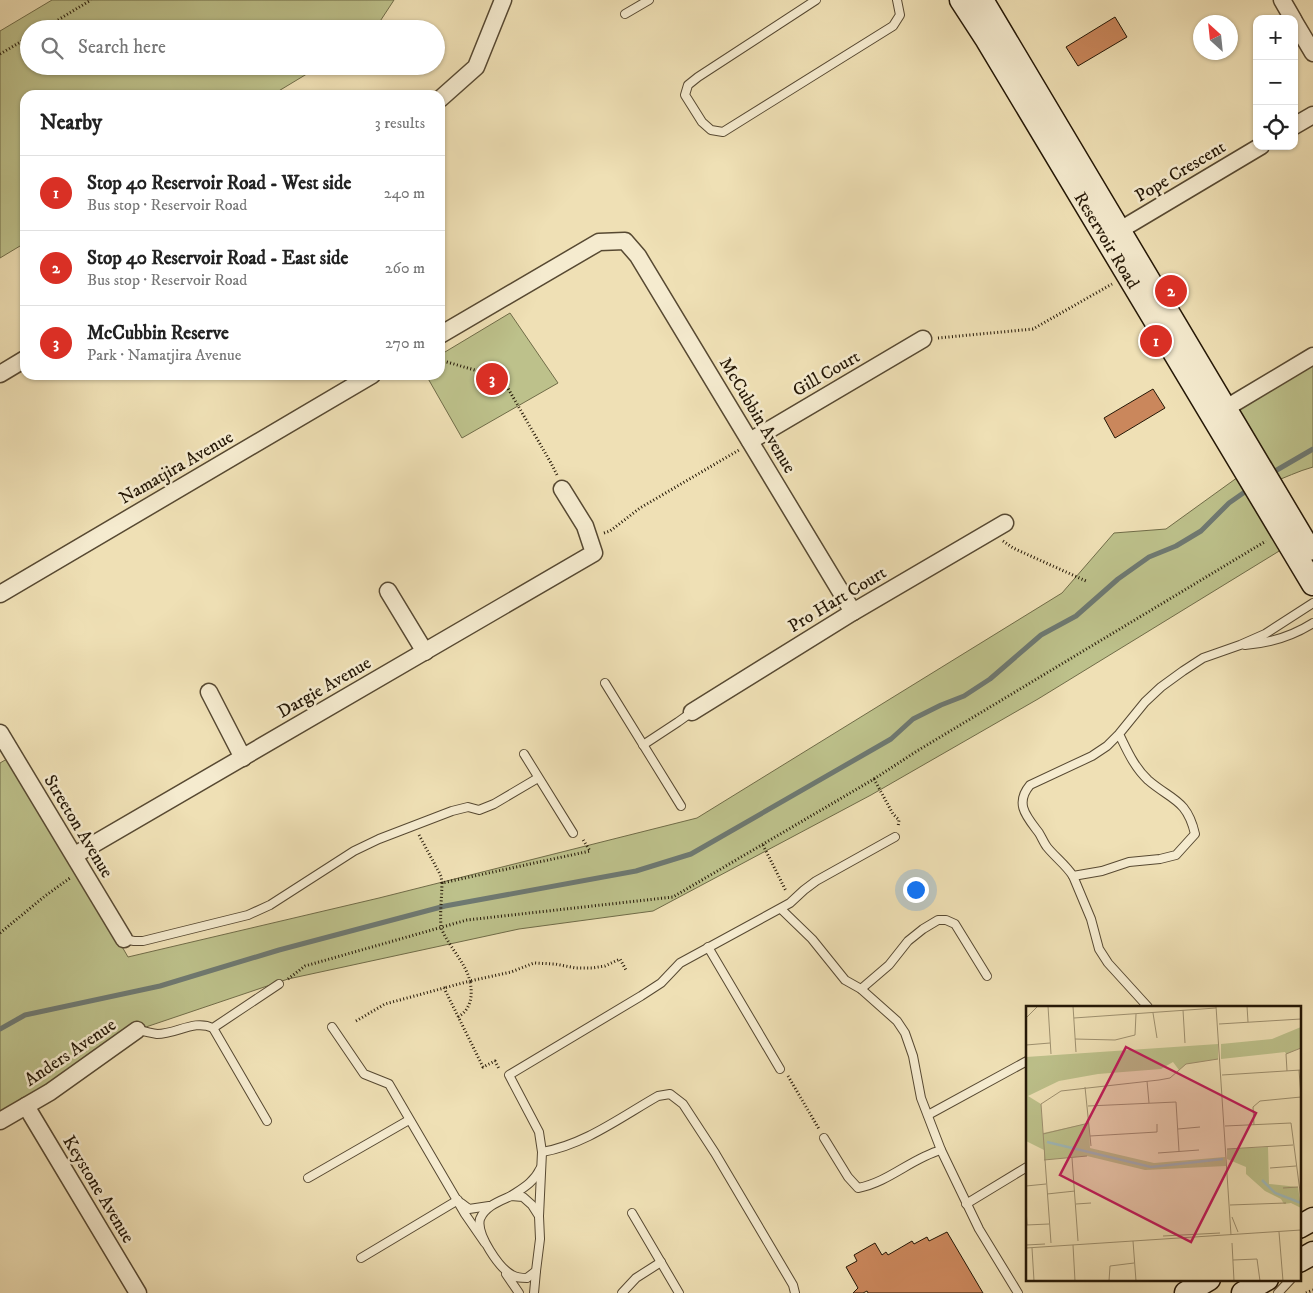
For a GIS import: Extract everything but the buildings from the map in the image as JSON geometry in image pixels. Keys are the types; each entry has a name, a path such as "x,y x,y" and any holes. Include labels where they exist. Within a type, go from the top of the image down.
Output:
{"main road":[{"name":"Reservoir Road","path":"961,0 1113,234 1128,275 1219,412"},
{"name":"Reservoir Road","path":"982,0 1113,234 1275,506 1313,555"},
{"name":"Reservoir Road","path":"1275,506 1282,532 1313,584"},
{"path":"1300,1226 1313,1219"},
{"path":"1300,1261 1313,1255"},
{"path":"1233,1280 1241,1293 1265,1280"}],"street":[{"path":"445,95 476,67 503,0"},
{"path":"1282,0 1291,15"},
{"path":"1298,27 1313,53"},
{"path":"1298,124 1313,115"},
{"name":"Pope Crescent","path":"1113,234 1254,150"},
{"name":"McCubbin Avenue","path":"445,332 599,242 625,241 638,256 854,612"},
{"name":"Gill Court","path":"750,441 923,339"},
{"path":"1219,412 1313,356"},
{"path":"0,374 20,362"},
{"name":"Namatjira Avenue","path":"0,594 364,380"},
{"path":"562,489 585,526 591,546"},
{"name":"Pro Hart Court","path":"692,712 854,612 1005,523"},
{"name":"Dargie Avenue","path":"79,862 243,758 424,652 591,546"},
{"path":"388,591 424,652"},
{"path":"209,692 243,758"},
{"name":"Streeton Avenue","path":"0,733 6,759 79,862 124,939"},
{"name":"Anders Avenue","path":"0,1121 50,1092 137,1030"},
{"name":"Keystone Avenue","path":"26,1106 138,1293"}],"lane":[{"path":"625,14 649,0"},
{"path":"816,0 688,85 685,95 702,122 711,130 722,132 893,26 900,15 899,1"},
{"path":"1147,1006 1108,964 1099,950 1091,919 1074,876 1046,845 1023,810 1022,801 1026,790 1030,785 1092,756 1119,734 1145,702 1161,687 1183,671 1203,658 1240,646 1265,634 1313,603"},
{"path":"1240,646 1279,640 1300,632 1313,624"},
{"path":"605,683 680,806"},
{"path":"643,745 692,712"},
{"path":"1074,876 1102,871 1129,862 1160,860 1176,855 1195,834 1192,822 1185,808 1172,796 1148,780 1139,770 1119,734"},
{"path":"524,754 573,833"},
{"path":"124,939 134,942 143,941 248,915 270,905 354,851 379,839 452,811 468,808 479,810 494,804 538,778"},
{"path":"534,1293 540,1239 539,1216 542,1152 539,1132 509,1075 641,996 660,983 680,962 781,909 816,881 896,837"},
{"path":"781,909 812,939 845,980 861,989 897,1021 905,1033 913,1056 921,1098 942,1150 979,1229 1018,1293"},
{"path":"861,989 889,965 915,934 938,920 946,920 955,924 987,976"},
{"path":"708,947 780,1069"},
{"path":"212,1028 279,984"},
{"path":"137,1030 158,1034 180,1031 196,1024 212,1028 267,1121"},
{"path":"332,1027 364,1074 389,1084 458,1200 519,1293"},
{"path":"928,1115 1026,1062"},
{"path":"542,1152 558,1150 576,1143 658,1096 670,1094 683,1104 715,1153 793,1285 795,1293"},
{"path":"308,1178 409,1120"},
{"path":"824,1138 848,1176 858,1188 873,1185 927,1154 942,1150"},
{"path":"458,1200 469,1209 489,1206 527,1186 537,1176 541,1168"},
{"path":"966,1204 1026,1168"},
{"path":"510,1196 523,1197 532,1205 539,1216"},
{"path":"361,1258 458,1200"},
{"path":"486,1242 480,1226 481,1218 489,1206"},
{"path":"632,1213 679,1293"},
{"path":"1300,1270 1313,1255"},
{"path":"622,1293 636,1278 661,1262"},
{"path":"500,1265 511,1275 519,1278 527,1278 536,1271"},
{"path":"1278,1293 1290,1280"}],"path":[{"path":"58,20 91,0"},
{"path":"0,54 20,42"},
{"path":"923,339 1033,329 1128,275"},
{"path":"445,361 502,378 552,463 562,489"},
{"path":"591,546 640,508 742,448 750,441"},
{"path":"990,532 1013,548 1086,581"},
{"path":"279,984 305,966 467,920 674,897 874,779 917,751 1282,532"},
{"path":"874,779 893,814 899,820 896,837"},
{"path":"416,824 422,842 441,876 441,928 465,967 472,990 467,1012 458,1017"},
{"path":"442,883 590,850 582,838 573,833"},
{"path":"763,844 792,902"},
{"path":"0,933 45,896 79,862"},
{"path":"356,1021 386,1004 511,972 534,963 542,962 576,968 592,968 605,966 620,959 626,970"},
{"path":"444,988 483,1067 495,1061 500,1070 509,1075"},
{"path":"780,1069 788,1076 824,1138"},
{"path":"1306,1293 1313,1290"}],"green space":[{"path":"52,0 394,0 381,20 20,20 20,75 305,75 280,90 20,90 20,246 0,258 0,31"},
{"path":"510,313 558,383 462,438 429,380 445,380 445,352"},
{"path":"1313,356 1313,467 1270,483 1226,408"},
{"path":"1245,472 1289,545 1038,699 871,795 653,911 519,929 288,979 137,1030 0,1115 0,763 12,756 128,957 379,898 697,818 1062,593 1114,533 1166,529"}],"waterway":[{"path":"1270,474 1313,449"},
{"path":"0,1029 25,1015 160,986 279,950 445,906 636,871 691,854 891,739 913,719 964,696 990,679 1041,635 1076,616 1118,579 1149,557 1176,546 1201,531 1229,503 1249,489"}],"place":[{"name":"Stop 40 Reservoir Road - East side","path":"1171,291"},
{"name":"Stop 40 Reservoir Road - West side","path":"1156,341"},
{"name":"McCubbin Reserve","path":"492,379"}]}
